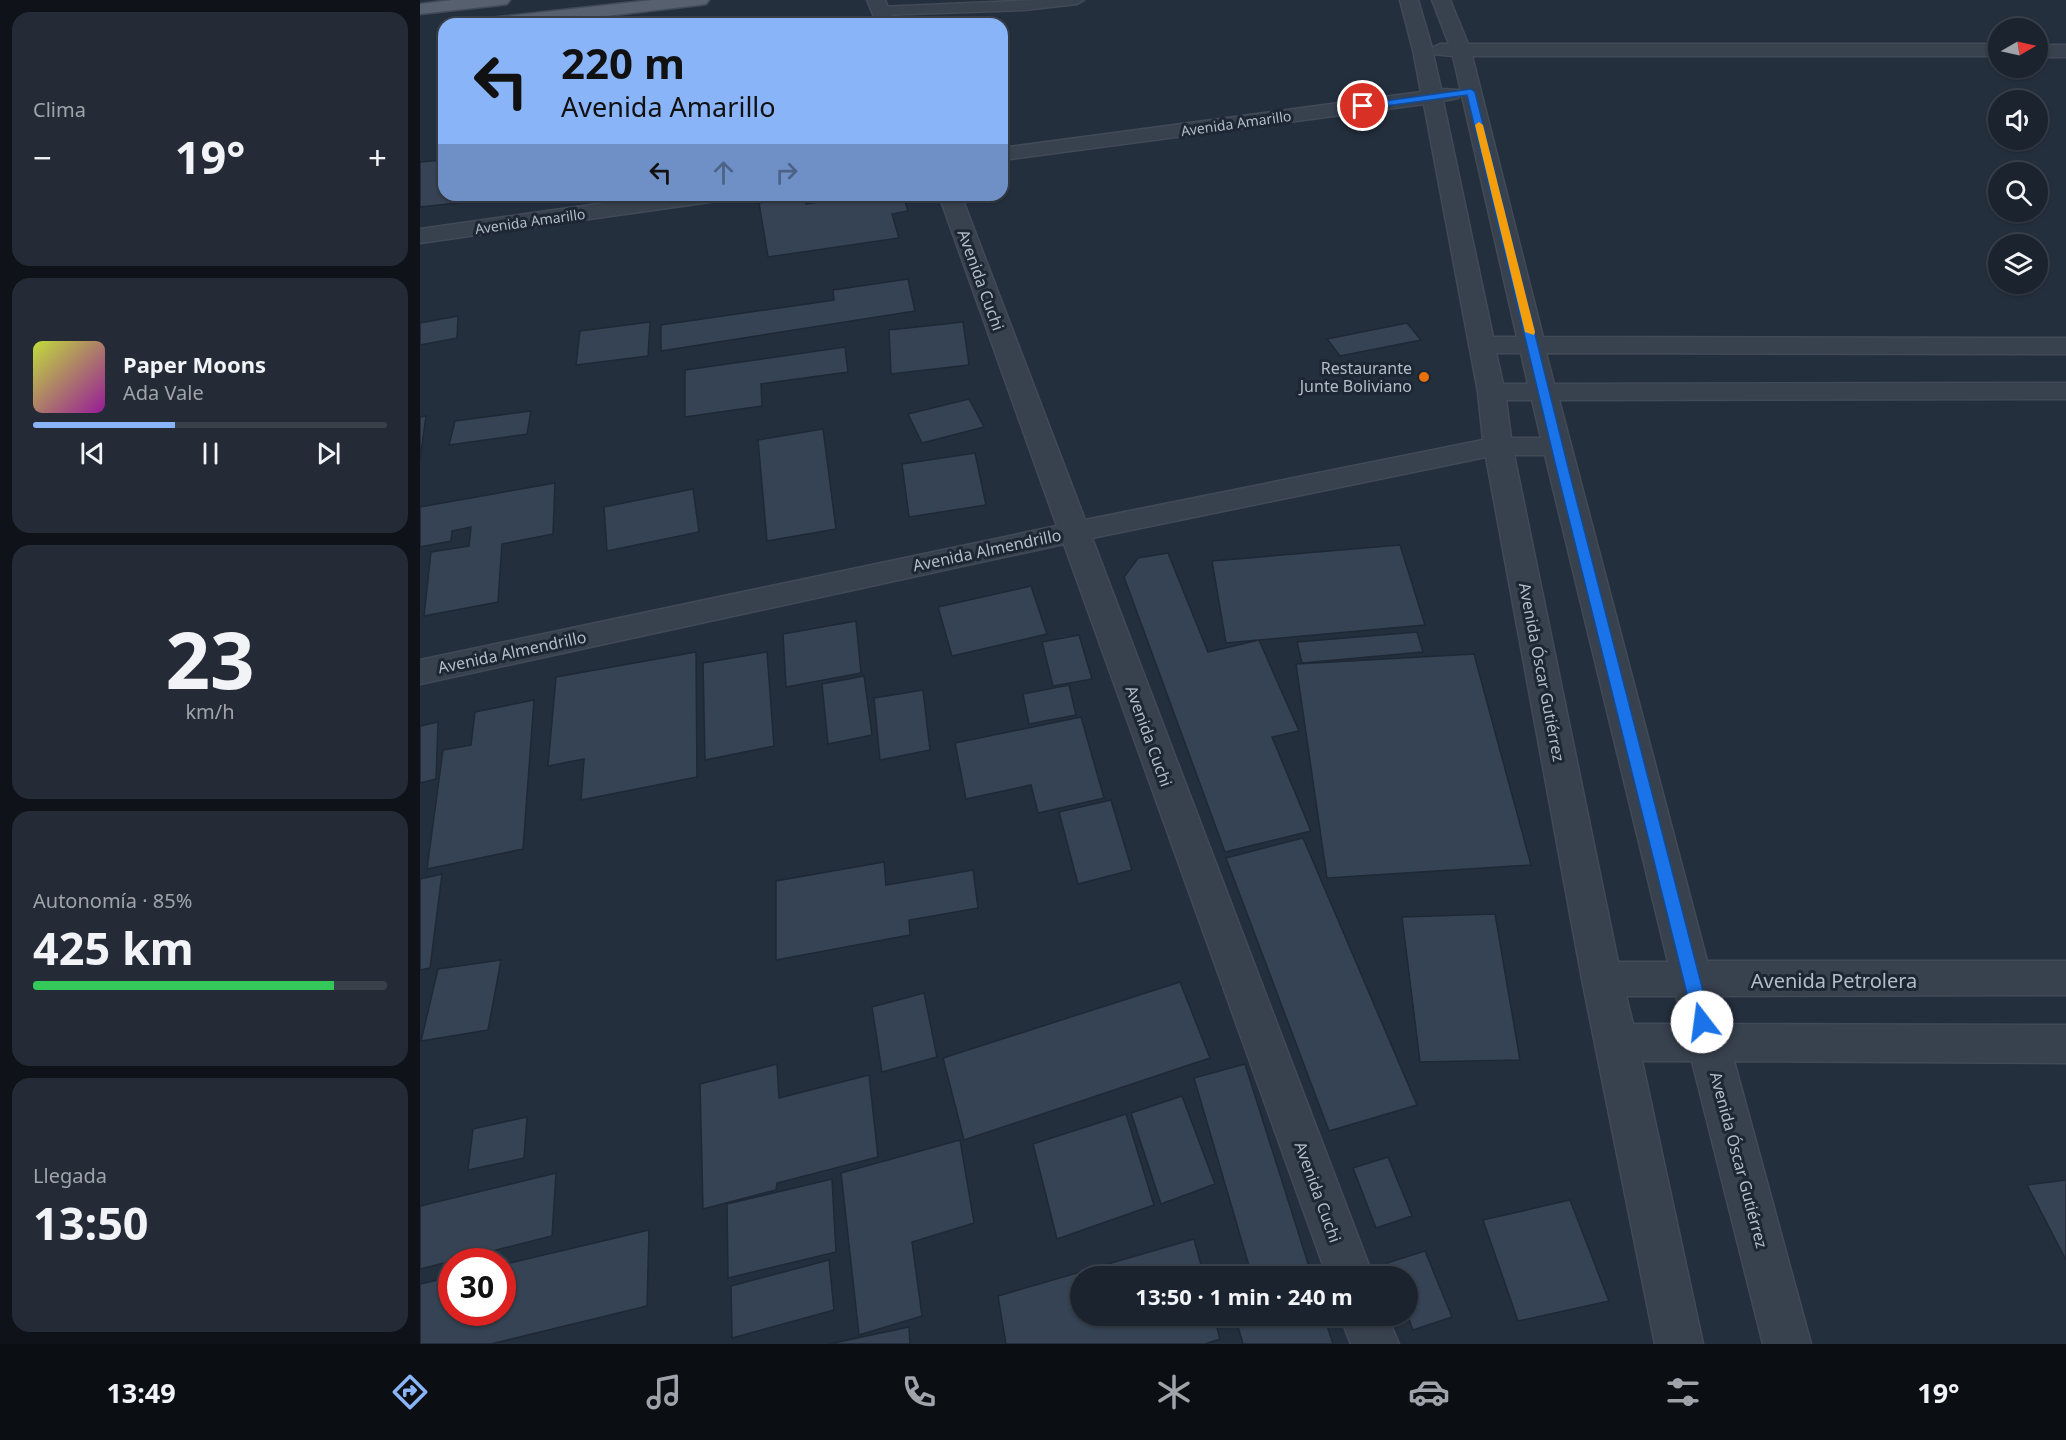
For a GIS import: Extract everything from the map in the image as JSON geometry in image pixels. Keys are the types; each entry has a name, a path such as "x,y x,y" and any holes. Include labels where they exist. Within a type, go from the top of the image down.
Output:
{"main road":[{"path":"420,9 501,0"},
{"path":"542,18 700,0"}],"street":[{"name":"Avenida Óscar Gutiérrez","path":"1409,0 1423,50 1491,392 1498,446 1602,979 1679,1344"},
{"name":"Avenida Óscar Gutiérrez","path":"1441,0 1461,50 1557,447 1782,1342"},
{"path":"1423,50 1988,51"},
{"path":"2048,51 2066,51"},
{"name":"Avenida Amarillo","path":"1008,153 1471,92"},
{"name":"Avenida Amarillo","path":"420,236 668,201"},
{"name":"Avenida Cuchi","path":"952,201 1072,532 1346,1266"},
{"path":"1481,345 2066,346"},
{"path":"1491,392 2066,391"},
{"name":"Avenida Almendrillo","path":"420,672 1072,532 1498,446 1557,447"},
{"name":"Avenida Petrolera","path":"1602,979 1691,981 2066,978"},
{"path":"1617,1042 2066,1044"},
{"path":"1368,1326 1375,1344"}],"lane":[{"path":"881,12 1024,6 1077,0"}],"building":[{"path":"438,160 438,201 458,201 457,203 420,207 420,162"},
{"path":"805,201 806,204 825,201 905,201 908,211 892,214 899,238 768,257 759,203"},
{"path":"908,279 915,311 661,351 661,325 834,300 833,290"},
{"path":"458,316 457,338 420,345 420,323"},
{"path":"650,322 648,356 576,365 580,331"},
{"path":"963,322 969,365 891,374 889,330"},
{"path":"1407,323 1421,340 1340,356 1327,339"},
{"path":"845,347 848,372 761,384 762,406 685,417 685,370"},
{"path":"969,399 984,427 922,443 908,414"},
{"path":"531,411 527,434 449,445 455,421"},
{"path":"426,416 420,460 420,417"},
{"path":"823,429 836,529 767,541 758,440"},
{"path":"975,453 986,505 909,517 902,464"},
{"path":"555,483 553,534 502,544 498,602 424,616 431,552 469,546 471,527 452,531 451,541 420,547 420,507"},
{"path":"693,489 699,532 607,551 604,507"},
{"path":"1400,545 1425,625 1226,643 1212,561"},
{"path":"1168,553 1208,652 1259,640 1299,731 1272,737 1311,831 1225,852 1124,577 1138,558"},
{"path":"1031,586 1047,634 952,656 938,607"},
{"path":"856,621 861,673 786,687 783,634"},
{"path":"1417,632 1423,652 1302,663 1297,642"},
{"path":"1079,635 1092,679 1053,686 1042,642"},
{"path":"696,652 697,777 581,800 584,759 548,766 556,677"},
{"path":"767,652 774,746 705,760 703,663"},
{"path":"1474,654 1531,865 1327,878 1296,664"},
{"path":"864,676 872,735 828,744 822,684"},
{"path":"1069,685 1076,715 1029,724 1023,694"},
{"path":"923,690 930,750 880,760 874,698"},
{"path":"534,700 523,849 427,869 443,750 471,745 475,712"},
{"path":"1081,717 1104,798 1038,813 1031,785 966,799 955,743"},
{"path":"438,722 436,779 420,783 420,726"},
{"path":"1111,800 1132,870 1078,884 1059,812"},
{"path":"1303,838 1417,1105 1329,1131 1226,858"},
{"path":"884,862 886,885 973,870 978,908 909,920 910,935 776,960 776,881"},
{"path":"442,874 430,968 420,970 420,879"},
{"path":"1495,914 1520,1060 1420,1062 1402,917"},
{"path":"501,960 488,1030 421,1041 438,969"},
{"path":"1180,982 1210,1058 964,1140 943,1058"},
{"path":"924,993 937,1057 882,1072 872,1007"},
{"path":"777,1064 779,1098 869,1075 878,1157 777,1183 776,1190 703,1209 700,1084"},
{"path":"1245,1064 1309,1266 1249,1266 1194,1078"},
{"path":"1182,1096 1215,1184 1161,1204 1131,1113"},
{"path":"1126,1114 1154,1205 1057,1239 1033,1144"},
{"path":"527,1117 524,1158 468,1170 473,1129"},
{"path":"960,1140 974,1223 912,1242 922,1316 859,1335 841,1173"},
{"path":"1388,1157 1412,1216 1376,1228 1353,1168"},
{"path":"556,1173 552,1236 504,1248 438,1248 438,1264 420,1269 420,1206"},
{"path":"832,1179 836,1252 728,1278 727,1204"},
{"path":"2066,1180 2066,1260 2027,1185"},
{"path":"1570,1200 1609,1301 1518,1321 1483,1220"},
{"path":"649,1230 647,1306 491,1344 420,1344 420,1284 438,1280 438,1326 516,1326 516,1262"},
{"path":"1194,1239 1201,1266 1101,1266"},
{"path":"1425,1251 1452,1317 1413,1330 1412,1326 1418,1326 1418,1266 1388,1266 1387,1263"},
{"path":"829,1260 834,1310 732,1338 731,1286"},
{"path":"1070,1275 1070,1326 1217,1326 1220,1339 1205,1344 1006,1344 998,1296"},
{"path":"1238,1326 1327,1326 1333,1344 1243,1344"},
{"path":"909,1327 910,1344 829,1344"}],"slow traffic":[{"path":"1479,125 1530,332"}],"place":[{"name":"Restaurante Junte Boliviano","path":"1424,377"}],"route":[{"path":"1363,106 1471,92 1563,471 1702,1022"}]}
